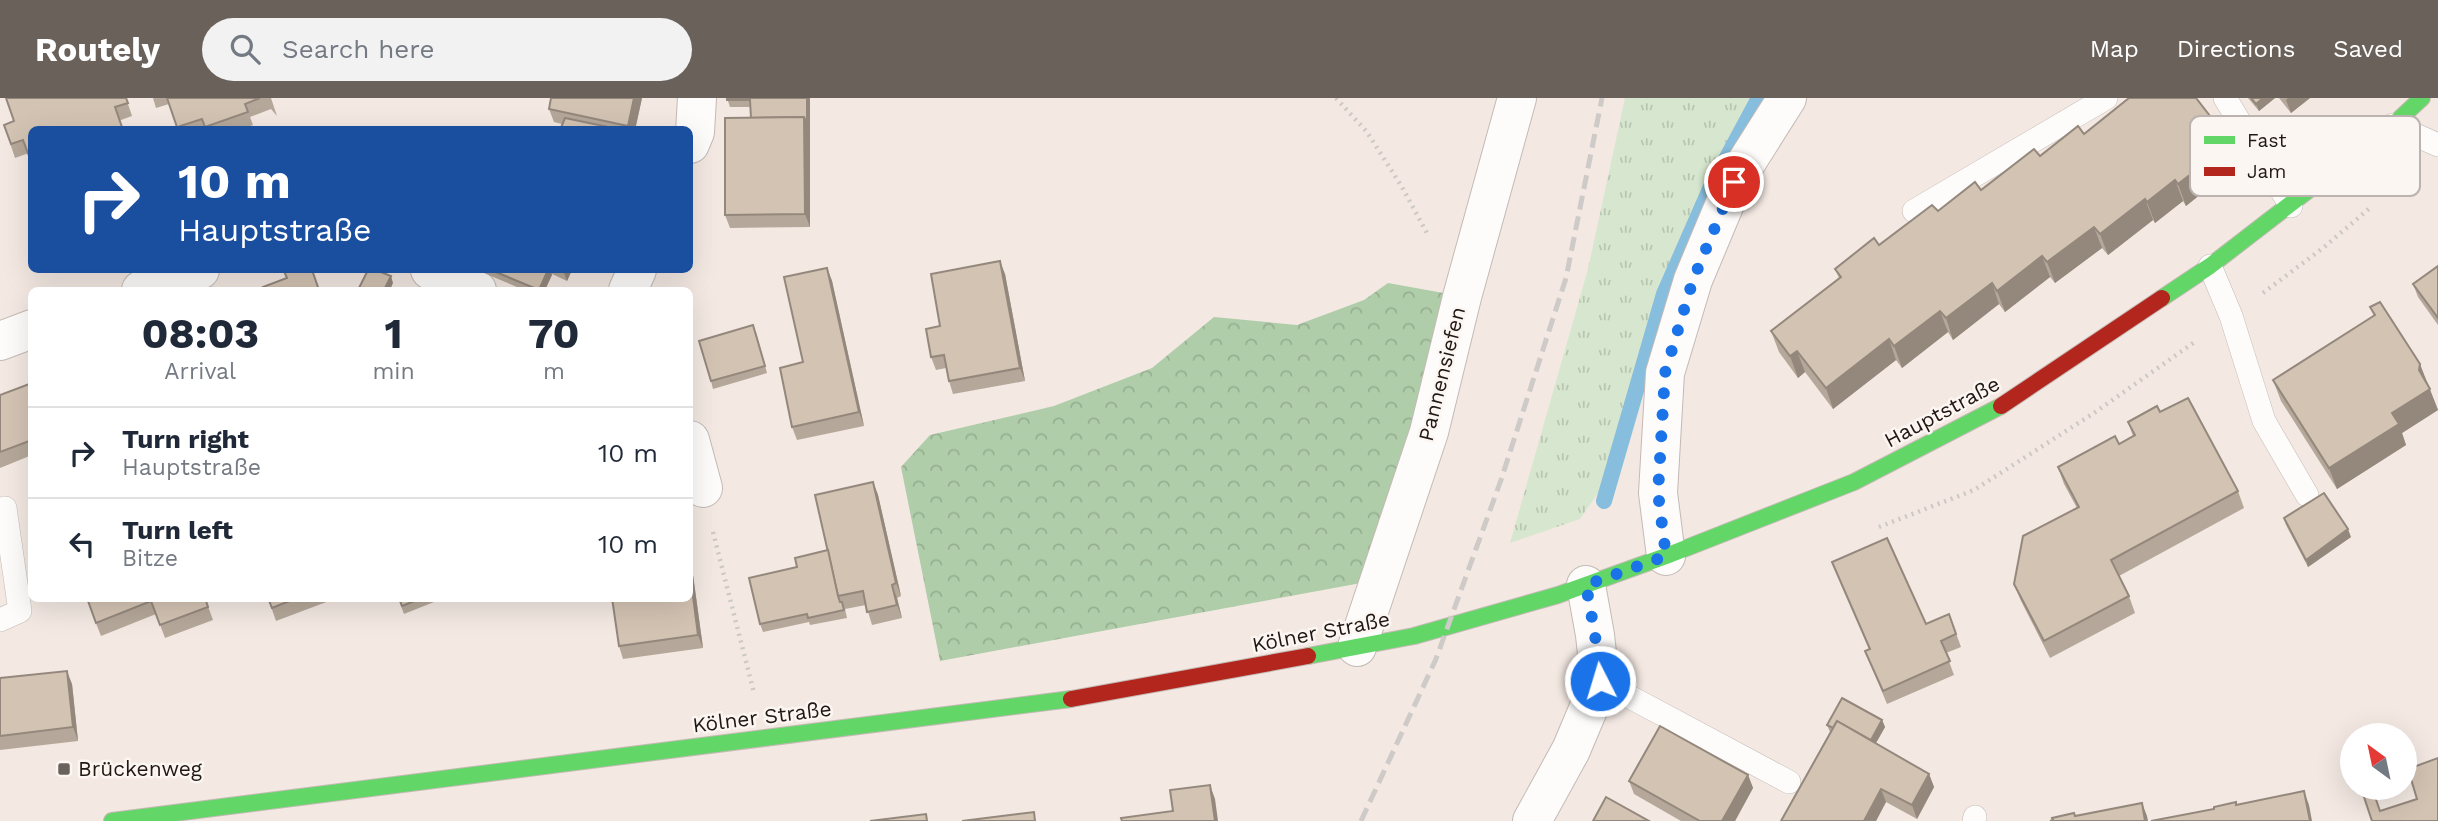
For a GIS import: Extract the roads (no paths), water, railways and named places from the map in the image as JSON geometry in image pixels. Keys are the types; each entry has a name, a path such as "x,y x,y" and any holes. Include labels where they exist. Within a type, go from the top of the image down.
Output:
{"main road":[{"name":"Hauptstraße","path":"2403,116 2422,98"},
{"name":"Hauptstraße","path":"1414,636 1504,612 1586,585 1854,482 1995,410 2210,266 2302,196"},
{"name":"Kölner Straße","path":"112,821 1098,696 1414,636"}],"street":[{"path":"693,137 697,98"},
{"name":"Pannensiefen","path":"1357,647 1429,432 1462,297 1517,98"},
{"path":"1666,556 1658,493 1665,373 1693,280 1734,182 1787,98"},
{"path":"150,287 191,273"},
{"path":"437,273 470,287"},
{"path":"0,341 28,330"},
{"path":"693,451 703,488"},
{"path":"1532,821 1571,750 1600,681 1586,585"}],"lane":[{"path":"1913,211 2106,98"},
{"path":"2225,98 2236,116"},
{"path":"2420,137 2438,145"},
{"path":"2285,196 2291,205"},
{"path":"2210,266 2231,316 2264,421 2306,495"},
{"path":"0,620 20,611 5,508"},
{"path":"1600,681 1789,782"}],"waterway":[{"path":"1604,501 1664,294 1710,189 1759,98"}],"railway":[{"path":"1361,821 1436,659 1501,480 1566,278 1602,98"}],"place":[{"name":"Brückenweg","path":"64,769"}]}
